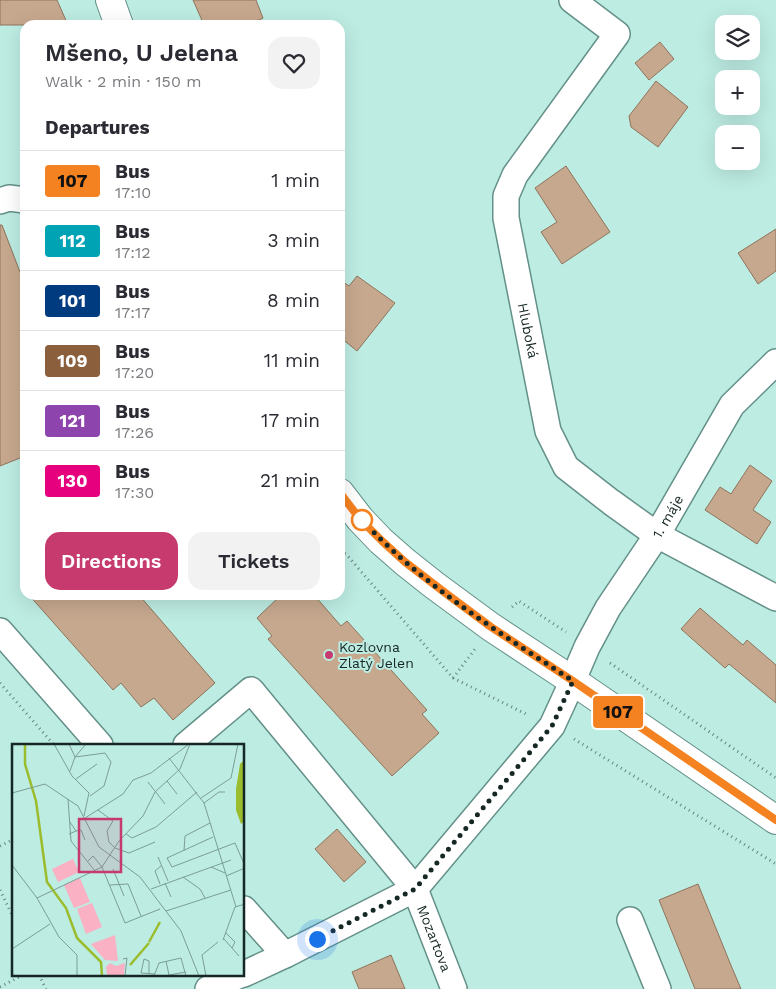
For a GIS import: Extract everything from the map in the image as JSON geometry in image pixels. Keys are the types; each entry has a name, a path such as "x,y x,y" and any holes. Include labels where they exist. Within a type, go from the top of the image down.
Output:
{"street":[{"path":"110,0 117,20"},
{"name":"Hluboká","path":"572,0 617,34 515,175 506,196 506,218 548,431 566,466 612,502 657,534 776,598"},
{"path":"0,201 9,198 20,199"},
{"name":"1. máje","path":"415,889 552,726 587,647 608,608 657,534 732,405 776,362"},
{"path":"345,499 382,541 405,562 491,627 776,820"},
{"path":"0,631 99,744"},
{"name":"Mozartova","path":"187,744 252,690 415,889 454,989"},
{"path":"245,974 415,889"},
{"path":"245,909 285,955"},
{"path":"630,920 658,989"},
{"path":"208,989 238,976"}],"path":[{"path":"0,683 53,744"},
{"path":"0,846 12,841"},
{"path":"0,890 12,915"},
{"path":"0,987 20,976"},
{"path":"40,976 46,989"}],"building":[{"path":"0,0 57,0 66,20 20,20 20,25 0,25"},
{"path":"193,0 256,0 263,18 259,20 202,20"},
{"path":"660,42 674,59 649,80 635,63"},
{"path":"656,81 688,107 658,147 631,127 629,116"},
{"path":"566,166 610,232 562,264 541,232 557,222 535,188"},
{"path":"0,225 2,225 20,272 20,458 0,466"},
{"path":"776,229 776,271 758,284 738,253"},
{"path":"357,276 395,303 357,351 345,341 345,283 349,286"},
{"path":"750,465 772,481 753,510 771,522 757,544 705,510 720,487 731,494"},
{"path":"33,600 143,600 215,683 173,720 154,698 141,707 121,683 113,690"},
{"path":"276,600 318,600 341,626 347,621 427,710 422,714 439,733 392,776 268,639 272,636 257,618"},
{"path":"700,608 743,645 747,640 776,665 776,703 729,664 725,668 681,629"},
{"path":"337,829 366,862 344,882 315,849"},
{"path":"698,884 741,989 695,989 659,900"},
{"path":"391,955 405,989 359,989 352,972"}],"bus line":[{"name":"107","path":"345,500 360,519 405,562 491,627 776,820"}],"place":[{"name":"Kozlovna Zlatý Jelen","path":"329,655"}],"route":[{"path":"317,939 415,889 552,726 573,681 491,627 434,585 393,552 362,520"}]}
